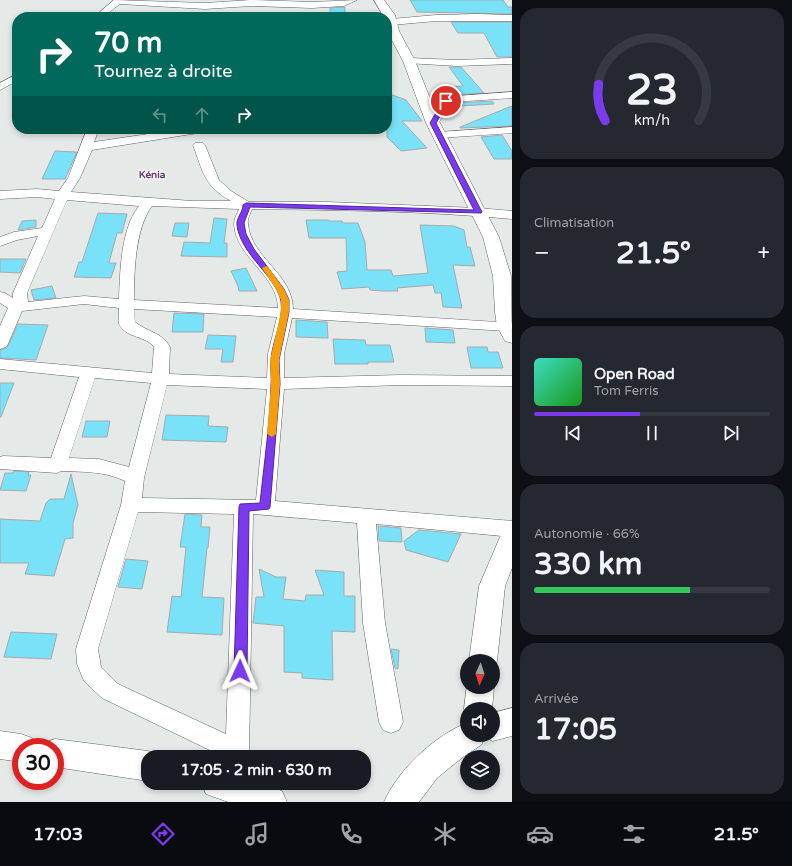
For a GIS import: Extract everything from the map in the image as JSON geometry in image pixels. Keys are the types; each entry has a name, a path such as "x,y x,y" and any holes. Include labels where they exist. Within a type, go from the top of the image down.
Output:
{"street":[{"path":"104,12 119,0 204,6 251,3 344,3 353,0"},
{"path":"379,0 387,12"},
{"path":"392,28 436,18 512,18"},
{"path":"91,134 74,178 63,195 20,293 22,307 84,300 125,304 285,312 509,331 507,292 491,237 436,129 408,61 392,32"},
{"path":"408,61 457,64 512,61"},
{"path":"0,87 12,80"},
{"path":"436,129 448,99 512,95"},
{"path":"436,129 512,130"},
{"path":"87,147 170,134"},
{"path":"199,145 207,134"},
{"path":"163,135 183,139 199,145 213,182 227,194 246,205"},
{"path":"0,195 37,193 110,200 192,205 246,205 478,212 512,215"},
{"path":"149,202 138,219 133,243 125,304 127,324 137,332 155,338 161,343 160,379 135,478 131,505 87,649 88,666 93,676 110,691 229,750"},
{"path":"246,205 246,209 240,223 242,234 251,250 280,289 285,300 285,312 275,360 276,384 265,507"},
{"path":"0,242 14,236 47,231"},
{"path":"0,344 16,307 3,301"},
{"path":"0,364 160,379 276,384 401,380 512,381"},
{"path":"57,466 89,372"},
{"path":"1,465 99,466 119,470 135,478"},
{"path":"131,505 265,507 512,529"},
{"path":"237,750 244,507"},
{"path":"366,515 374,622 391,722"},
{"path":"484,654 492,586 512,537"},
{"path":"500,725 512,722"},
{"path":"400,802 426,768 460,742"},
{"path":"0,745 12,747"},
{"path":"64,754 141,765"},
{"path":"242,790 271,802"}],"building":[{"path":"410,0 503,0 508,7 512,7 512,14 417,12"},
{"path":"345,7 345,12 330,12 330,8"},
{"path":"451,22 512,22 512,57 497,57 484,33 458,33"},
{"path":"449,67 461,67 484,93 451,95 446,87 463,86"},
{"path":"392,95 406,100 422,121 402,121 427,148 401,151 387,137 387,134 392,134"},
{"path":"492,101 494,104 459,106 457,103"},
{"path":"512,106 512,126 460,128 460,127"},
{"path":"502,135 512,151 512,159 494,159 481,137"},
{"path":"55,151 77,152 65,179 42,179"},
{"path":"98,213 127,214 122,233 117,233 109,263 116,263 111,278 74,277 79,262 82,262"},
{"path":"214,218 227,219 224,243 227,243 227,257 181,256 184,242 210,243"},
{"path":"36,220 36,227 18,230 22,221"},
{"path":"306,220 328,220 342,221 343,223 358,223 365,242 367,270 391,270 393,276 428,273 420,225 454,226 464,230 467,247 470,247 475,266 453,265 462,308 443,307 441,293 435,293 433,285 397,288 398,291 370,290 369,287 342,289 337,272 347,271 346,238 309,238"},
{"path":"175,223 189,223 187,237 172,236"},
{"path":"0,259 26,259 20,273 0,272"},
{"path":"246,268 257,291 239,291 231,271"},
{"path":"52,286 56,298 34,300 31,290"},
{"path":"174,313 204,314 203,332 172,332"},
{"path":"296,320 327,322 328,338 296,337"},
{"path":"18,324 48,325 36,360 0,358 0,350 7,348"},
{"path":"425,328 453,330 455,343 426,342"},
{"path":"208,335 236,336 233,362 221,362 223,349 205,349"},
{"path":"333,339 365,340 366,345 390,345 394,362 335,364"},
{"path":"467,347 487,347 488,352 498,352 503,368 471,368"},
{"path":"0,383 14,383 1,417 0,417"},
{"path":"166,415 209,416 208,426 228,427 226,442 162,440"},
{"path":"86,421 110,421 107,437 82,437"},
{"path":"14,471 29,472 28,475 31,475 26,491 0,490 5,473 13,473"},
{"path":"71,474 78,505 73,523 73,538 65,539 54,576 25,574 29,563 0,563 0,519 40,521 46,503 50,499 64,499"},
{"path":"185,514 202,515 201,527 210,527 202,597 224,598 222,635 167,632 172,596 181,597 186,547 180,547"},
{"path":"378,526 401,528 402,542 379,541"},
{"path":"419,530 461,534 448,562 406,550 404,541"},
{"path":"126,559 148,561 142,589 118,587"},
{"path":"259,569 276,577 286,577 283,599 305,601 306,595 324,595 315,570 344,572 344,596 355,596 355,632 332,631 333,680 302,678 302,673 284,672 284,626 253,623 256,597 264,597"},
{"path":"11,632 57,634 51,659 4,657"},
{"path":"391,649 399,650 398,669 395,668"}],"slow traffic":[{"path":"266,268 280,289 285,300 285,312 276,348 276,384 272,434"}],"district":[{"name":"Kénia","path":"152,174"}],"route":[{"path":"240,671 244,507 265,507 276,384 276,348 285,312 285,300 280,289 272,276 251,250 242,234 240,223 246,209 246,205 327,206 478,212 433,123 446,101"}]}
